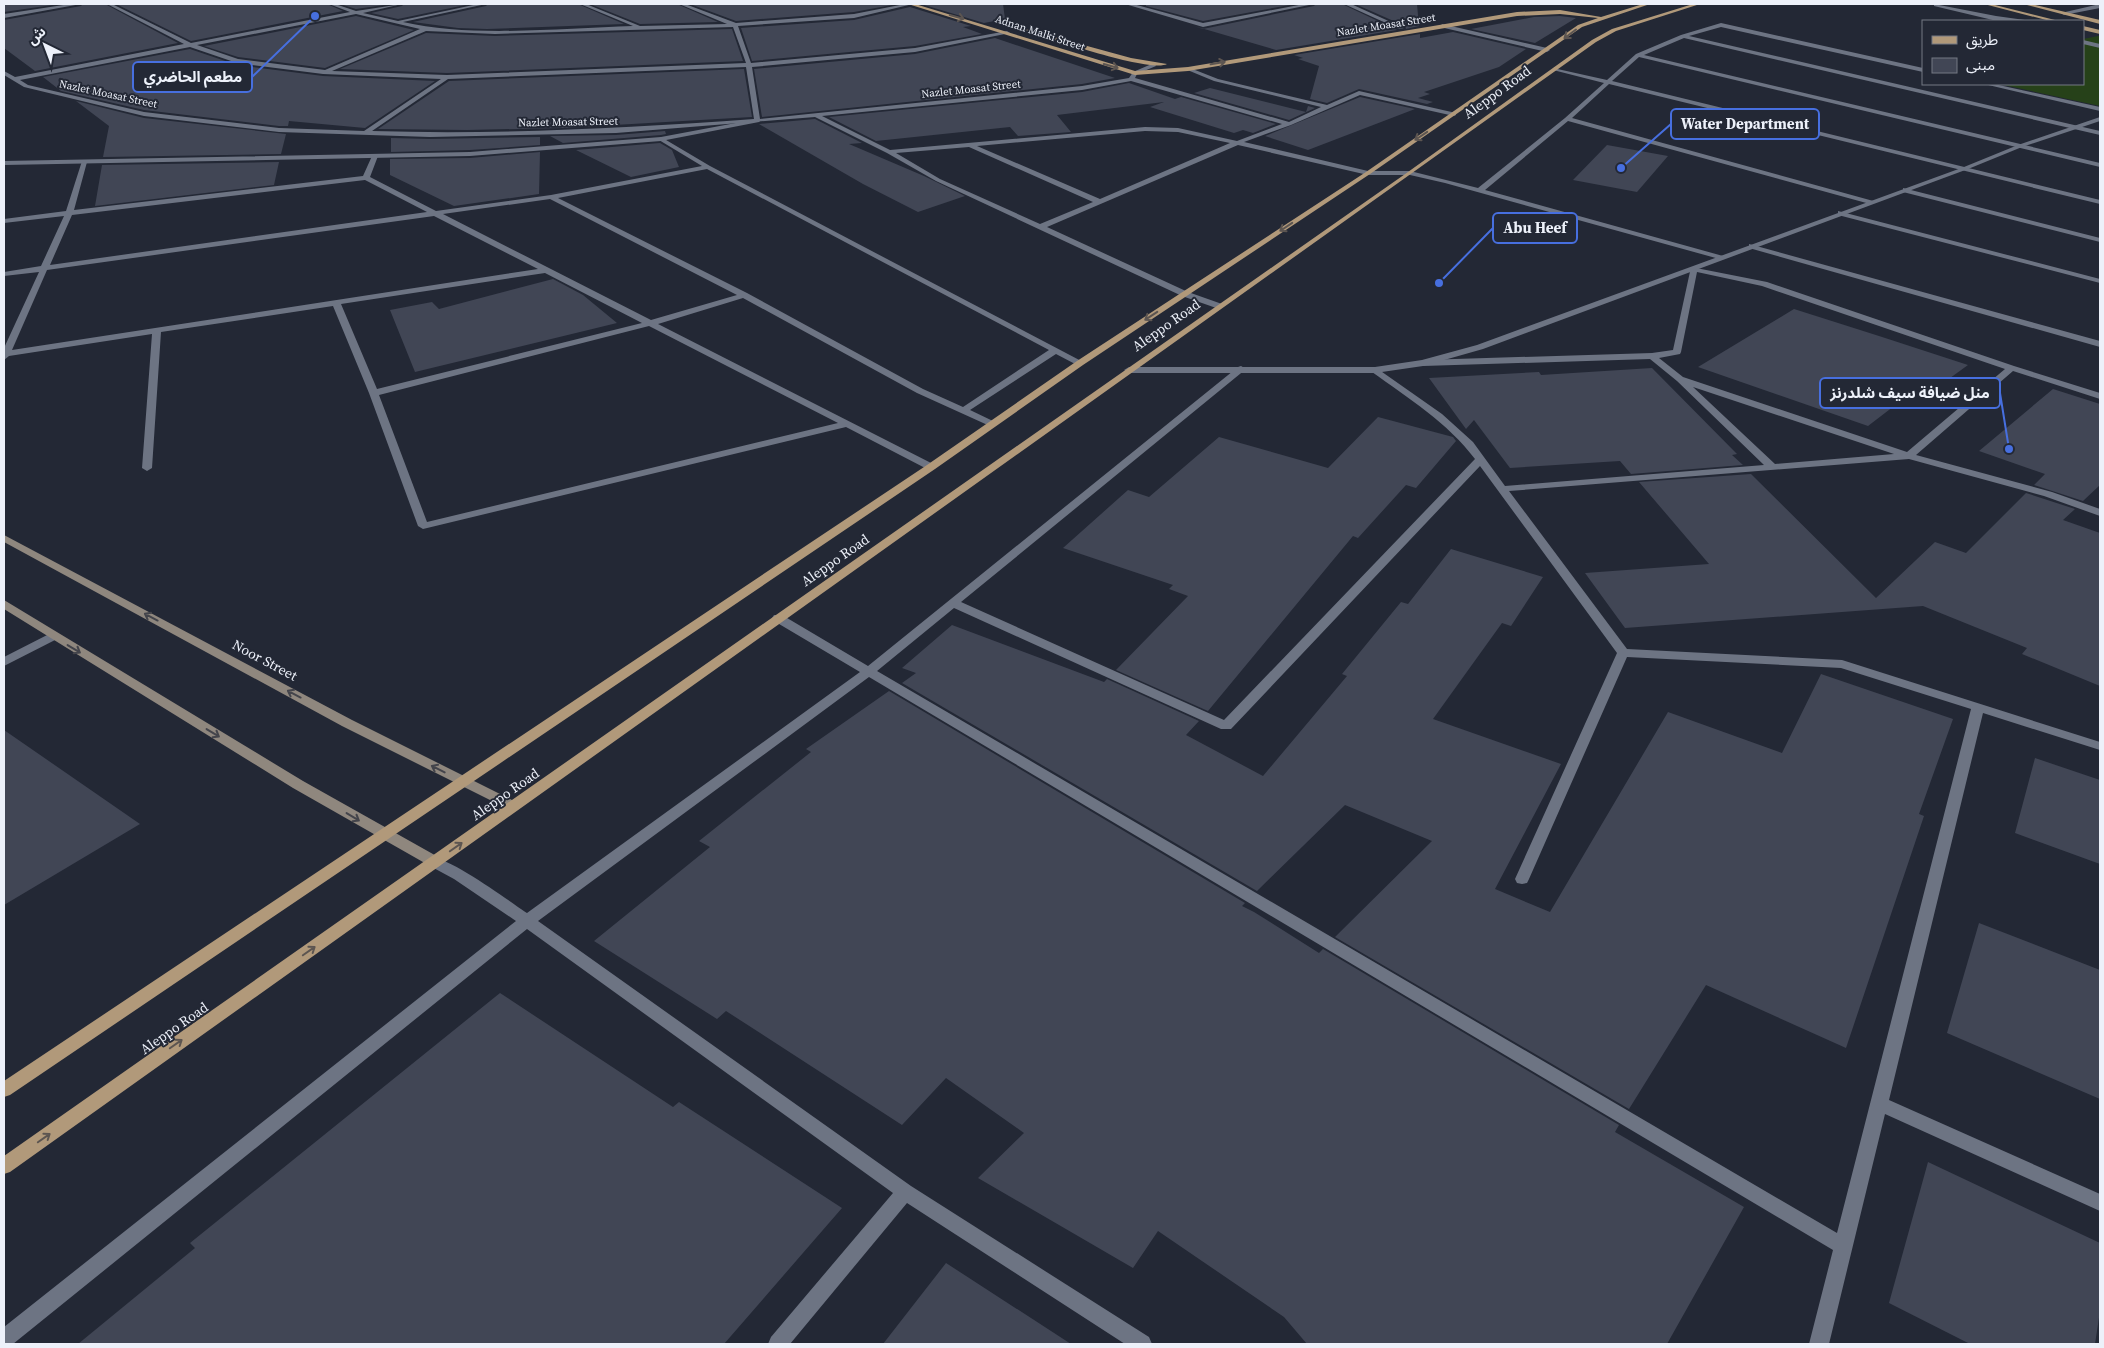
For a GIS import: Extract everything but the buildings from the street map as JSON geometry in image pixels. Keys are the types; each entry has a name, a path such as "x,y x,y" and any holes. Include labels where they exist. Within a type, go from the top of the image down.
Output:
{"main road":[{"name":"Adnan Malki Street","path":"911,4 1007,32 1133,76"},
{"name":"Aleppo Road","path":"4,1090 931,467 1080,363 1368,173 1580,26 1647,4"},
{"name":"Aleppo Road","path":"4,1166 1594,41 1614,30 1697,4"},
{"path":"1986,4 2052,20"},
{"path":"2026,4 2100,22"},
{"name":"Nazlet Moasat Street","path":"1293,44 1401,28 1510,8 1533,6 1575,8 1646,20"},
{"name":"Nazlet Moasat Street","path":"1133,76 1535,12 1560,12 1646,20"},
{"name":"Adnan Malki Street","path":"1018,28 1154,65"},
{"path":"2084,28 2100,32"},
{"name":"Nazlet Moasat Street","path":"1154,65 1176,62"},
{"name":"Noor Street","path":"4,538 347,723 513,806"},
{"path":"4,604 53,636 383,835 435,862"}],"street":[{"path":"4,16 78,4"},
{"path":"109,4 188,44 236,61 323,72 447,77 749,65 830,59 915,50 1007,32"},
{"path":"331,4 354,12 425,29 495,32 735,25 854,16 911,4"},
{"path":"14,79 400,4"},
{"path":"396,22 484,4"},
{"path":"582,4 642,28"},
{"path":"4,163 470,154 661,138 757,121 749,65 735,25 681,4"},
{"path":"1128,4 1203,25 1311,4"},
{"path":"1348,4 1401,28"},
{"path":"1929,4 1939,4 1998,20"},
{"path":"2064,13 2100,6"},
{"path":"1481,189 1567,119 1638,55 1683,36 1720,25 1922,70"},
{"path":"1442,26 1547,50"},
{"path":"323,72 425,29"},
{"path":"1683,36 2100,133"},
{"path":"2084,42 2100,46"},
{"path":"1638,55 2100,165"},
{"name":"Nazlet Moasat Street","path":"4,73 26,86 144,114 279,130 430,135 616,131 757,121 1082,88 1133,76 1154,65"},
{"path":"1188,68 1216,80 1328,106"},
{"path":"1555,69 2100,202"},
{"path":"1133,76 1289,124"},
{"path":"365,133 447,77"},
{"path":"1992,85 2100,109"},
{"path":"1041,227 1236,143 1289,124 1359,93 1454,114"},
{"path":"816,115 889,152 938,180 1185,294 1219,306"},
{"path":"1567,119 1874,202"},
{"path":"1423,363 1480,347 1966,168 2020,146 2100,119"},
{"path":"889,152 1145,129 1178,130 1368,173 1410,173 1481,189 1720,258"},
{"path":"661,138 708,167 1080,363"},
{"path":"969,144 1100,202"},
{"path":"366,178 375,156"},
{"path":"4,355 69,214 84,162"},
{"path":"4,274 551,197 708,167"},
{"path":"4,221 366,178 931,467"},
{"path":"1906,190 2100,240"},
{"path":"551,197 744,295 920,391 992,424"},
{"path":"1841,213 2100,281"},
{"path":"1752,246 2100,344"},
{"path":"1129,370 1375,370 1423,363 1652,356 1677,352 1694,269"},
{"path":"1694,269 1764,284 2011,368 2100,396"},
{"path":"4,355 548,270"},
{"path":"374,393 650,323 744,295"},
{"path":"337,304 374,393 423,526 848,424"},
{"path":"147,468 157,330"},
{"path":"963,411 1056,350"},
{"path":"1652,356 1680,379 1772,468"},
{"path":"1502,489 1909,456 2011,368"},
{"path":"4,1339 527,921 869,671 1241,369"},
{"path":"1375,370 1438,416 1469,444 1623,653"},
{"path":"1680,379 1909,456 2048,494 2100,513"},
{"path":"953,603 1226,726 1481,459"},
{"path":"778,618 1843,1246"},
{"path":"4,662 53,636"},
{"path":"1623,653 1842,664 2100,746"},
{"path":"1522,879 1623,653"},
{"path":"1819,1344 1978,707"},
{"path":"435,862 459,875 527,921 905,1192 1142,1344"},
{"path":"1880,1104 2100,1203"},
{"path":"778,1344 905,1192"}],"green space":[{"path":"2100,36 2100,106 2004,85 2084,85 2084,39"}],"place":[{"name":"مطعم الحاضري","path":"315,16"},
{"name":"Water Department","path":"1621,168"},
{"name":"Abu Heef","path":"1439,283"},
{"name":"منل ضيافة سيف شلدرنز","path":"2009,449"}]}
